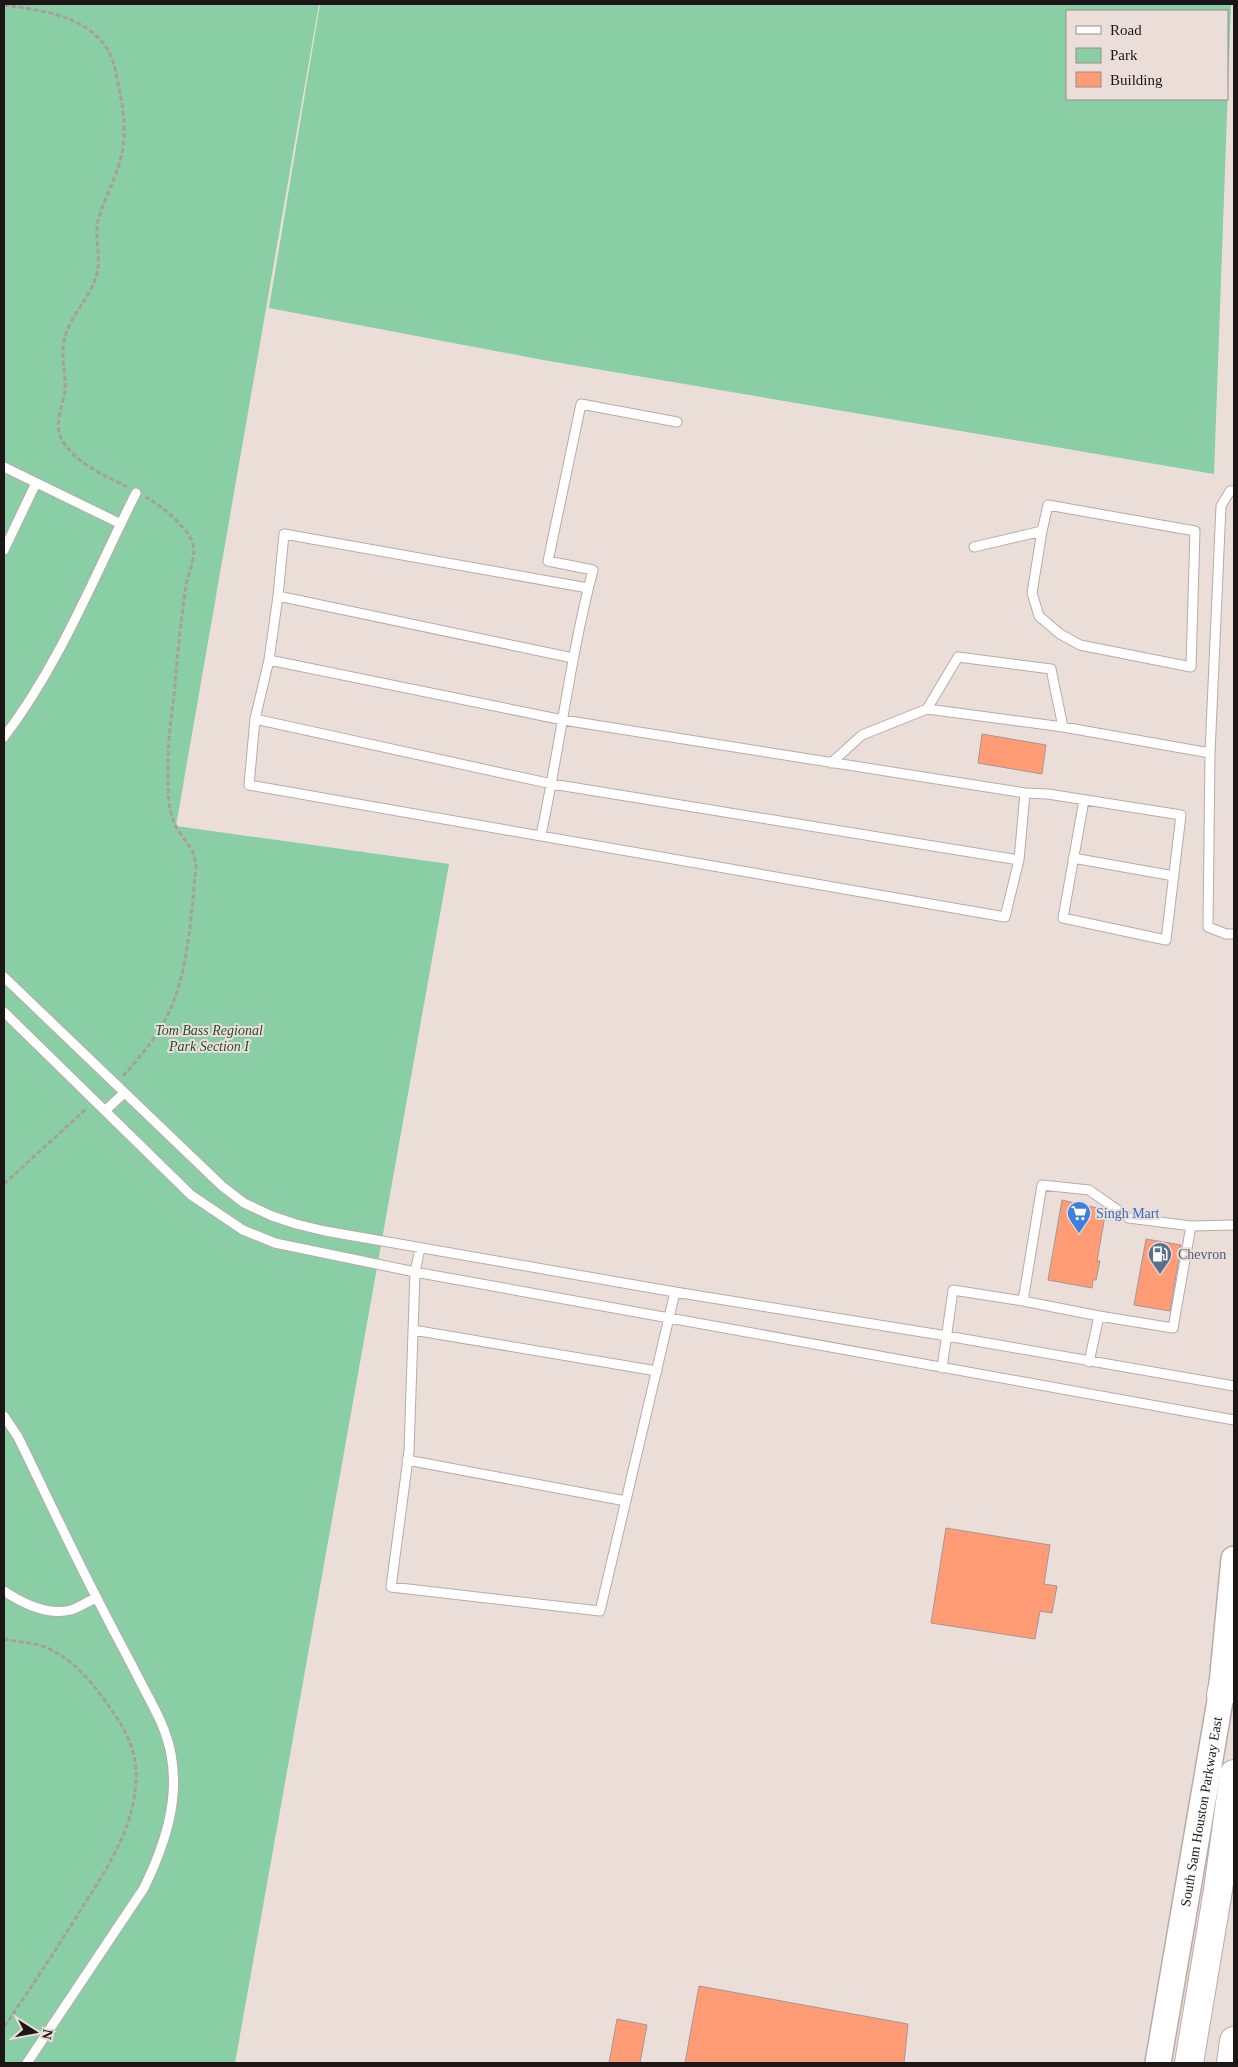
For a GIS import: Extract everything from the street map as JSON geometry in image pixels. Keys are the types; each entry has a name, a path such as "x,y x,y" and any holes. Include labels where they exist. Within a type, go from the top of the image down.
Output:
{"highway":[{"path":"1221,1695 1234,1633"},
{"path":"1189,2063 1218,1890 1234,1774"},
{"path":"1231,2063 1234,2041"}],"main road":[{"name":"South Sam Houston Parkway East","path":"1158,2063 1221,1695 1234,1559"}],"lane":[{"path":"541,835 552,784 573,658 593,570 548,561 581,404 677,422"},
{"path":"4,468 120,524"},
{"path":"4,550 36,483"},
{"path":"1234,491 1230,491 1221,506 1210,753 1208,927 1226,934 1234,934"},
{"path":"4,737 17,720 59,650 136,492"},
{"path":"1048,505 1195,531 1191,667 1080,645 1060,634 1039,616 1032,593 1042,531 1048,505"},
{"path":"974,547 1042,531"},
{"path":"588,588 284,534 270,660 256,719 249,785 1006,917 1020,860 1025,793"},
{"path":"278,596 573,658"},
{"path":"927,709 958,657 1051,669 1063,727"},
{"path":"270,660 562,720 1025,793 1048,794 1181,815 1166,940 1063,918 1084,800"},
{"path":"831,763 862,735 927,709 1063,727 1210,753"},
{"path":"256,719 552,784 1020,860"},
{"path":"1073,858 1174,876"},
{"path":"4,976 222,1186 244,1203 296,1224 420,1248 1234,1386"},
{"path":"4,1012 191,1195 243,1230 275,1244 415,1272 1234,1420"},
{"path":"105,1111 124,1093"},
{"path":"1023,1301 1042,1185 1089,1190 1129,1218 1191,1226 1234,1225"},
{"path":"942,1368 953,1290 1174,1328 1191,1226"},
{"path":"420,1248 415,1272 407,1460 391,1587 600,1611 675,1292"},
{"path":"1088,1362 1099,1316"},
{"path":"413,1330 657,1371"},
{"path":"4,1416 18,1436 96,1598 159,1716 171,1754 173,1778 172,1807 166,1836 144,1888 27,2063"},
{"path":"407,1460 626,1501"},
{"path":"4,1591 19,1601 37,1608 55,1611 71,1610 96,1598"}],"path":[{"path":"4,1184 95,1101"},
{"path":"4,1639 45,1647 84,1673 117,1717 134,1754 136,1771 134,1796 127,1824 114,1858 42,1972 4,2027"}],"green space":[{"name":"Tom Bass Regional Park Section I","path":"4,4 319,4 176,826 449,864 235,2063 4,2063"},
{"path":"320,4 1231,4 1228,87 1228,10 1066,10 1066,100 1228,100 1214,474 543,360 269,308"}],"building":[{"path":"982,734 1046,745 1042,774 978,763"},
{"name":"Singh Mart","path":"1062,1200 1106,1210 1097,1261 1100,1261 1096,1280 1093,1280 1092,1288 1048,1280"},
{"name":"Chevron","path":"1146,1239 1181,1245 1170,1311 1134,1305"},
{"path":"946,1528 1050,1545 1044,1584 1057,1586 1052,1613 1040,1611 1035,1639 931,1623"},
{"path":"699,1986 908,2024 904,2063 685,2063"},
{"path":"617,2019 647,2025 640,2063 609,2063"}],"place":[{"name":"Singh Mart","path":"1079,1234"},
{"name":"Chevron","path":"1160,1275"}]}
